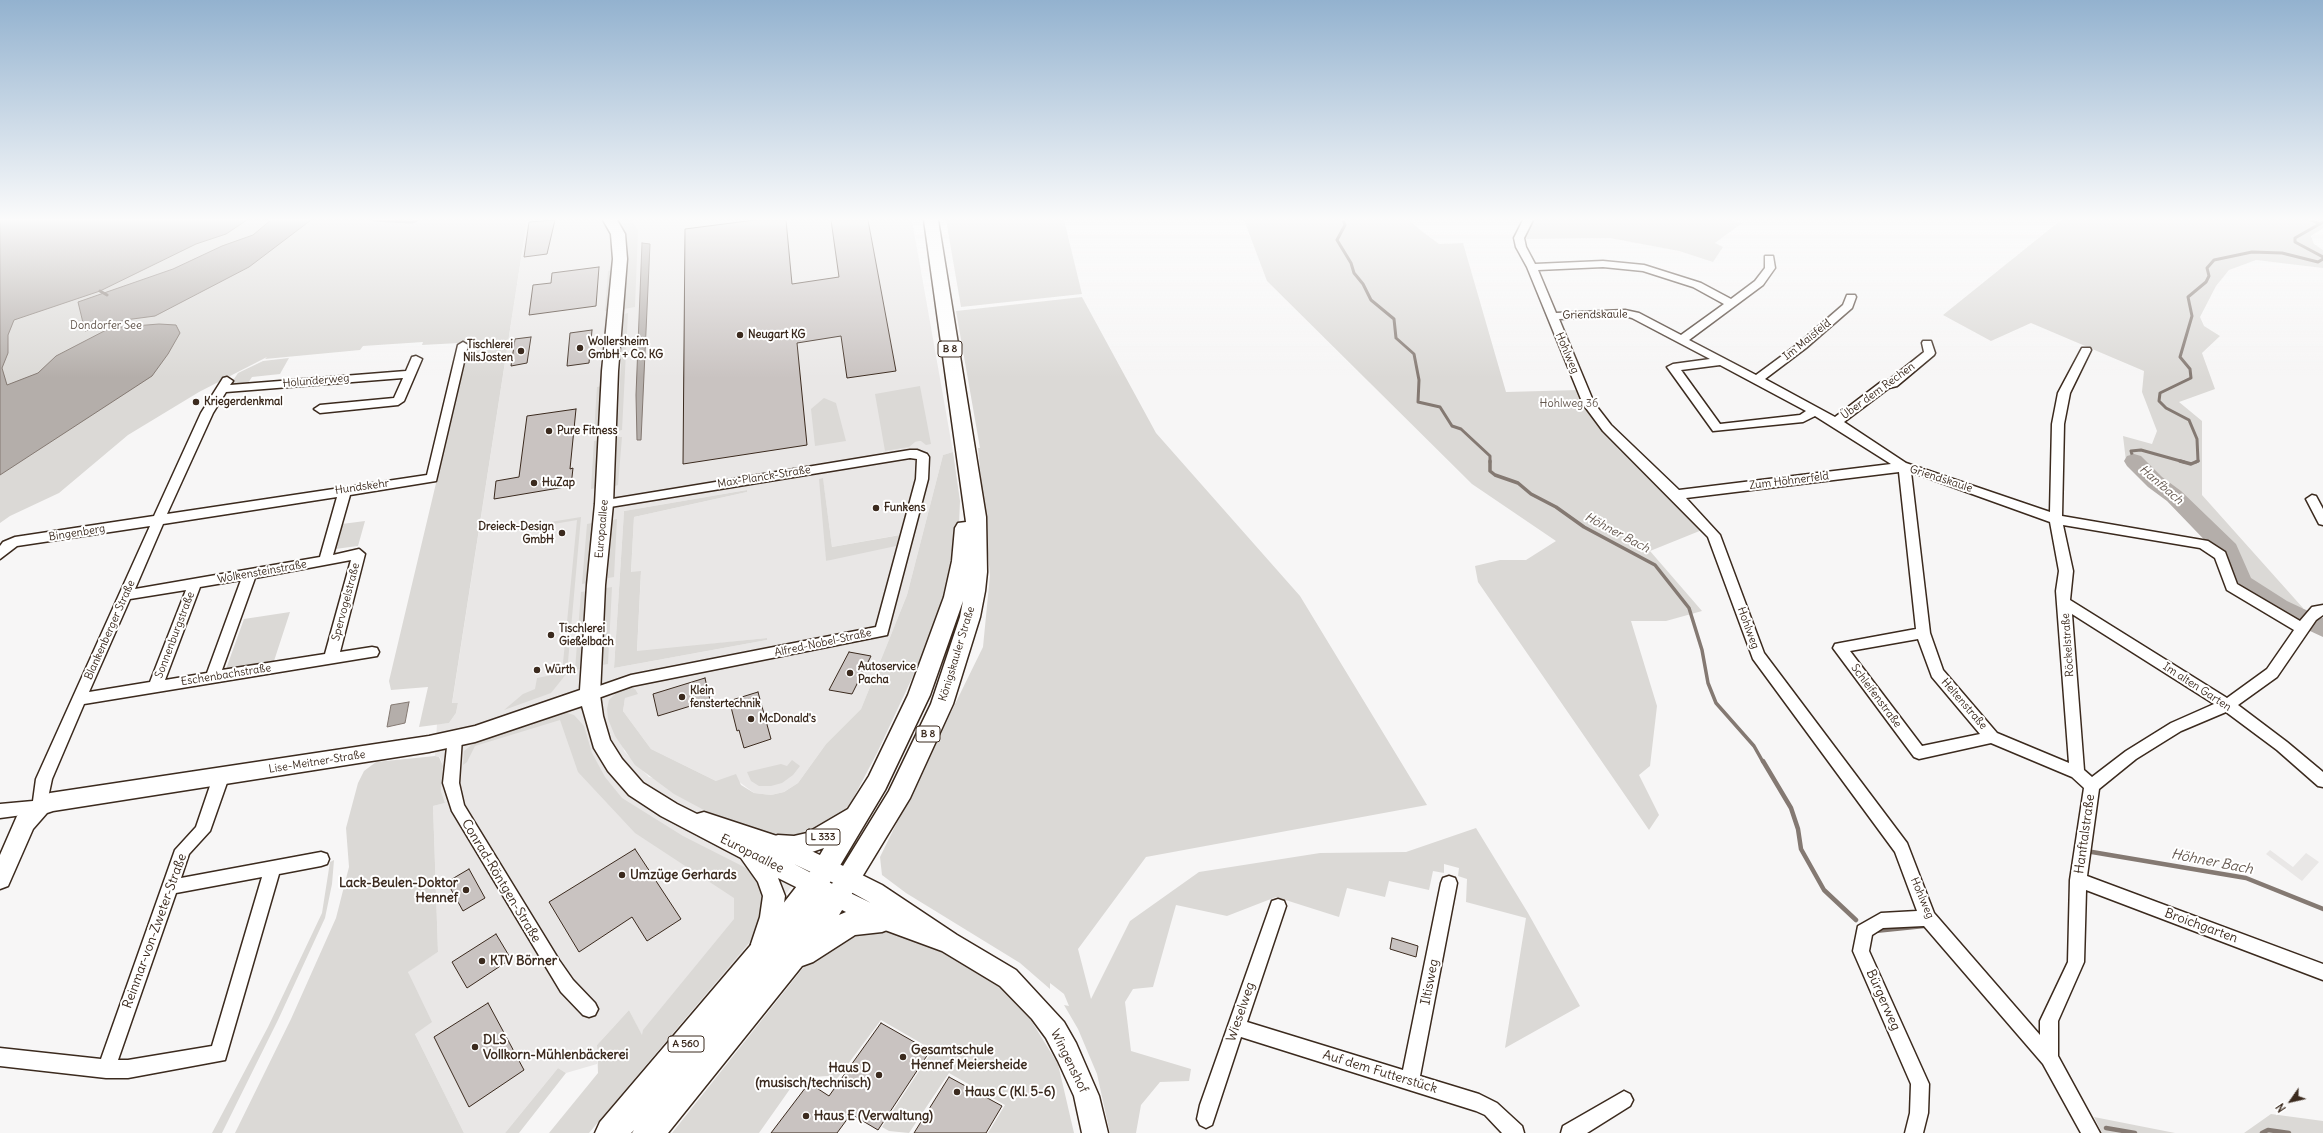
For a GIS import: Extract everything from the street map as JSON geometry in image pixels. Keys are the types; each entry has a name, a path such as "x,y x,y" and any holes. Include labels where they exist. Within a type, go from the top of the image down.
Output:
{"highway":[{"name":"A 560","path":"648,1133 773,960 831,883"},
{"path":"773,960 853,922 882,919"},
{"name":"A 560","path":"611,1133 773,960"}],"main road":[{"name":"Europaallee","path":"619,273 610,371 604,504 596,585 590,695 593,716 601,742 615,765 636,789 669,810 748,852 831,883"},
{"name":"Königskauler Straße","path":"831,883 898,798 942,704 970,617 976,578 976,517 968,478 939,273"},
{"name":"Königskauler Straße","path":"862,811 887,765 919,695 943,631 962,560 968,478"},
{"name":"Lise-Meitner-Straße","path":"40,807 61,799 221,777 408,748 455,738 590,695"},
{"path":"0,879 25,823 40,807"},
{"name":"Europaallee","path":"669,810 730,828 778,846 831,883"},
{"name":"L 333","path":"778,846 794,846 811,843 833,832 862,811"},
{"name":"B 8","path":"831,883 862,811"},
{"path":"748,852 767,877 774,896 771,918 773,960"},
{"name":"Wingenshof","path":"831,883 882,919 949,943"},
{"name":"Wingenshof","path":"831,883 874,892 949,943 1008,978 1040,1011 1067,1052 1086,1096 1095,1133"}],"street":[{"name":"Hohlweg","path":"1534,273 1584,395 1597,416 1714,535 1758,655 1901,848 1928,918 2049,1058"},
{"path":"1659,273 1697,285 1731,304"},
{"path":"1683,339 1759,283 1766,273"},
{"name":"Im Maisfeld","path":"1758,379 1802,346 1848,306 1851,297"},
{"name":"Griendskaule","path":"1551,316 1625,313 1635,315 1723,360 1815,410 1836,422 1902,467 1920,470 2056,519"},
{"name":"Über dem Rechen","path":"1836,422 1885,385 1893,383 1930,353 1927,343"},
{"name":"Hundskehr","path":"158,520 175,516 432,478 463,345"},
{"name":"Röckelstraße","path":"2077,773 2063,591 2066,571 2056,519 2058,424 2064,393 2086,350"},
{"path":"320,409 398,401 416,359"},
{"path":"1723,360 1673,367 1717,428 1803,418 1815,410"},
{"name":"Holunderweg","path":"224,385 410,374"},
{"name":"Blankenberger Straße","path":"40,807 44,780 79,699 207,413 224,385"},
{"name":"Max-Planck-Straße","path":"604,504 910,454 917,454 923,457"},
{"name":"Alfred-Nobel-Straße","path":"590,695 631,681 882,631 922,479 923,457"},
{"name":"Zum Höhnerfeld","path":"1676,495 1902,467"},
{"name":"Heltenstraße","path":"1902,467 1905,471 1923,633 1937,673 1992,737 2077,773 2092,786"},
{"path":"325,561 345,490"},
{"path":"2318,501 2323,521"},
{"name":"Hanftalstraße","path":"2056,519 2203,544 2220,555 2232,587 2311,620 2272,672 2227,706 2176,727 2131,755 2092,786 2078,880 2076,962 2049,1021 2049,1058 2091,1133"},
{"name":"Bingenberg","path":"0,554 8,545 15,542 158,520"},
{"name":"Spervogelstraße","path":"325,561 359,554 331,659"},
{"name":"Wolkensteinstraße","path":"126,595 325,561"},
{"path":"213,677 250,574"},
{"name":"Sonnenburgstraße","path":"155,687 195,584"},
{"name":"Im alten Garten","path":"2064,603 2227,706 2282,746 2323,781"},
{"name":"Schleifenstraße","path":"1923,633 1840,648 1919,753 1992,737"},
{"name":"Eschenbachstraße","path":"79,699 372,652"},
{"name":"Conrad-Röntgen-Straße","path":"455,738 451,784 457,806 471,832 553,966 567,986 589,1009"},
{"name":"Reinmar-von-Zweter-Straße","path":"106,1069 183,850 202,831 221,777"},
{"path":"0,810 40,807"},
{"path":"171,887 321,859"},
{"path":"0,1057 106,1069 128,1069 219,1054 273,868"},
{"name":"Broichgarten","path":"2078,880 2323,972"},
{"name":"Iltisweg","path":"1410,1081 1449,883"},
{"name":"Wieselweg","path":"1206,1119 1209,1105 1278,906"},
{"name":"Bürgerweg","path":"1914,1133 1919,1113 1920,1084 1861,951 1864,931 1881,921 1928,918"},
{"name":"Auf dem Futterstück","path":"1236,1027 1479,1104 1491,1110 1515,1133"},
{"path":"1570,1133 1624,1100"}],"shaded area":[{"name":"Dondorfer See","path":"0,273 137,273 100,291 14,320 8,335 8,353 2,368 7,385 38,373 56,356 110,328 159,324 176,325 180,333 168,354 152,376 0,475"},
{"path":"162,273 238,273 155,316 125,320 85,331 78,302"},
{"path":"519,273 921,273 953,452 943,455 907,595 861,709 826,744 798,783 784,792 771,795 754,793 738,781 716,781 651,749 623,711 625,698 635,689 631,688 616,693 624,751 649,777 845,814 740,956 644,1066 642,1036 629,1010 597,1045 597,1064 566,1073 558,1068 505,1133 464,1133 415,1034 408,971 438,952 433,806 445,803 441,791 443,766 440,757 435,756 437,724 449,723 456,713 458,703 452,704","holes":["920,386 921,441 915,442","823,479 832,547 899,535 826,561","747,490 747,492 634,517 631,573 641,572 637,652 767,638 767,640 614,668 624,511"]},
{"path":"641,273 649,273 641,440 637,440 636,395"},
{"path":"409,702 405,723 387,727 391,705"},
{"path":"2270,850 2293,867 2306,853 2319,862 2302,881 2266,854"}],"green space":[{"path":"0,273 519,273 452,703 458,703 456,713 449,723 419,727 428,687 391,690 389,681 437,479 466,346 459,345 459,343 422,345 423,342 363,346 360,350 265,359 267,357 199,392 128,435 59,493 10,516 0,523"},
{"path":"608,273 612,273 609,311 605,311"},
{"path":"626,273 636,273 635,307 624,309"},
{"path":"955,273 1077,273 1082,294 961,307"},
{"name":"Hohlweg 36","path":"1264,273 1472,273 1506,392 1579,390 1702,530 1650,551 1702,611 1666,621 1631,621 1657,706 1650,766 1639,775 1659,815 1649,830 1478,582 1475,566 1500,560 1526,560 1556,541 1472,484 1267,281"},
{"path":"1995,273 2227,273 2216,286 2200,317 2204,326 2220,336 2202,353 2215,389 2179,402 2202,421 2202,495 2303,608 2297,618 2248,592 2224,559 2162,494 2126,461 2123,436 2152,444 2157,431 2142,392 2144,371 2031,323 1991,341 1943,315"},
{"path":"1082,297 1156,433 1300,596 1427,805 1146,857 1078,949 1091,999 1130,921 1199,872 1320,853 1406,852 1476,828 1528,913 1580,1006 1505,1048 1526,918 1466,902 1467,879 1458,876 1459,868 1444,864 1444,873 1433,871 1429,890 1389,881 1385,897 1347,888 1339,917 1276,897 1227,916 1176,905 1153,987 1133,989 1125,1002 1131,1051 1191,1069 1189,1081 1160,1082 1141,1105 1136,1133 1110,1133 1097,1074 1078,1029 1064,1005 1069,1006 1064,994 1050,983 1050,989 1020,963 906,893 882,875 880,857 983,647 990,575 978,448 980,448 956,311"},
{"path":"628,313 622,430 617,431 624,314"},
{"path":"289,358 280,374 252,377 248,383 230,385 238,373 263,361"},
{"path":"602,386 599,433 594,433 597,387"},
{"path":"920,386 931,444 926,445 921,441 915,442 909,447 885,451 875,394"},
{"path":"824,398 836,403 846,441 815,446 811,409"},
{"path":"617,437 622,437 618,485 615,486"},
{"path":"598,440 596,488 591,489 594,441"},
{"path":"953,452 960,501 958,550 944,600 928,644 877,753 845,814 828,828 779,840 702,809 674,794 635,765 615,736 608,719 607,709 609,700 616,693 630,686 635,689 638,694 625,698 623,711 651,749 716,781 736,774 741,785 754,793 771,795 784,792 798,783 826,744 861,709 907,595 943,455"},
{"path":"823,478 832,547 900,535 896,546 826,561 819,479"},
{"path":"747,490 747,492 634,517 631,572 641,571 637,651 767,638 767,640 614,668 624,511"},
{"path":"581,517 567,673 551,693 504,710 523,694 535,689 537,678 562,673 577,520 513,531 513,528"},
{"path":"617,519 614,577 608,578 612,520"},
{"path":"365,521 358,546 335,549 342,524"},
{"path":"592,523 587,583 582,584 587,524"},
{"path":"612,587 608,664 602,665 606,588"},
{"path":"587,591 580,669 575,670 581,592"},
{"path":"290,612 274,661 226,669 244,619"},
{"path":"564,712 574,715 584,726 592,753 605,777 622,798 683,836 750,870 764,883 768,902 758,932 589,1133 549,1133 598,1073 597,1045 629,1010 642,1035 643,1030 734,919 734,898 635,833 578,772 560,720 475,746 467,762 463,765 464,751 479,739"},
{"path":"435,756 439,757 443,766 441,791 445,803 433,806 438,952 408,972 432,1022 415,1034 464,1133 235,1133 291,1019 336,918 349,867 346,828 358,783 364,771 376,762"},
{"path":"792,760 800,766 793,775 782,783 771,786 759,786 751,781 747,772 781,764 787,766"},
{"path":"334,860 332,884 325,918 278,1020 222,1133 212,1133 268,1027 322,913 330,862"},
{"name":"Gesamtschule Hennef Meiersheide","path":"863,926 907,934 932,945 984,974 1008,993 1027,1014 1058,1064 1074,1133 988,1133 1005,1105 949,1073 909,1133 889,1131 882,1127 933,1050 881,1020 836,1080 828,1076 811,1077 800,1082 790,1089 759,1133 672,1133 807,963"},
{"path":"558,1068 566,1073 519,1133 505,1133"},
{"path":"2271,1114 2323,1121 2323,1133 2244,1133"},
{"path":"2094,1117 2175,1133 2102,1133"}],"building":[{"path":"552,273 599,273 596,306 529,315 533,285 551,283"},
{"name":"Neugart KG","path":"685,273 791,273 792,284 839,277 838,273 878,273 896,371 847,378 841,336 797,343 807,445 683,464"},
{"name":"Wollersheim GmbH + Co. KG","path":"592,330 589,363 567,366 570,333"},
{"name":"Tischlerei NilsJosten","path":"531,337 527,363 511,366 515,339"},
{"path":"576,409 570,469 573,468 571,486 494,499 496,481 519,477 527,416"},
{"name":"Autoservice Pacha","path":"849,652 871,656 852,694 829,690"},
{"name":"Klein fenstertechnik","path":"705,678 710,700 658,716 653,694"},
{"name":"McDonald's","path":"758,692 771,739 744,748 739,730 737,731 731,707 734,707 732,700"},
{"name":"Umzüge Gerhards","path":"635,849 681,919 647,941 632,917 579,952 549,902"},
{"name":"Lack-Beulen-Doktor Hennef","path":"469,869 485,898 463,911 447,882"},
{"name":"KTV Börner","path":"496,934 511,959 467,988 452,962"},
{"path":"1392,938 1418,946 1416,957 1390,949"},
{"name":"DLS Vollkorn-Mühlenbäckerei","path":"488,1003 524,1070 469,1107 434,1037"},
{"name":"Haus D (musisch/technisch)","path":"881,1023 930,1051 878,1130 851,1114 837,1133 771,1133 809,1083 829,1096"},
{"name":"Haus C (Kl. 5-6)","path":"949,1077 1002,1106 986,1133 914,1133"}],"waterway":[{"name":"Höhner Bach","path":"1354,273 1363,284 1371,300 1394,319 1396,338 1414,354 1419,380 1418,402 1440,407 1452,426 1461,429 1490,456 1490,471 1495,475 1518,483 1531,494 1556,507 1584,527 1655,565 1689,608 1702,650 1708,683 1716,703 1754,746 1763,762"},
{"name":"Hanfbach","path":"2198,461 2197,439 2189,420 2166,408 2159,401 2160,393 2191,378 2190,369 2180,357 2192,316 2188,297 2206,282 2209,276 2208,273"},
{"path":"100,291 107,295"},
{"name":"Hanfbach","path":"2134,461 2131,451 2141,450 2184,462"},
{"name":"Hanfbach","path":"2134,461 2155,482 2174,496 2228,550 2236,572 2243,584 2279,607 2323,628"},
{"name":"Hanfbach","path":"2180,461 2191,464 2198,461"},
{"name":"Höhner Bach","path":"1763,761 1791,808 1798,829 1801,849 1824,890 1856,920"},
{"name":"Höhner Bach","path":"2092,852 2246,878 2323,909"},
{"name":"Höhner Bach","path":"1875,931 1924,926"},
{"name":"Höhner Bach","path":"2106,1128 2135,1133"},
{"name":"Höhner Bach","path":"2262,1133 2268,1130 2289,1133"}],"place":[{"name":"Neugart KG","path":"740,335"},
{"name":"Wollersheim GmbH + Co. KG","path":"580,348"},
{"name":"Tischlerei NilsJosten","path":"521,351"},
{"name":"Kriegerdenkmal","path":"196,402"},
{"name":"Pure Fitness","path":"549,431"},
{"name":"HuZap","path":"534,483"},
{"name":"Funkens","path":"876,508"},
{"name":"Dreieck-Design GmbH","path":"562,533"},
{"name":"Tischlerei Gießelbach","path":"551,635"},
{"name":"Würth","path":"537,670"},
{"name":"Autoservice Pacha","path":"850,673"},
{"name":"Klein fenstertechnik","path":"682,697"},
{"name":"McDonald's","path":"751,719"},
{"name":"Umzüge Gerhards","path":"622,875"},
{"name":"Lack-Beulen-Doktor Hennef","path":"466,890"},
{"name":"KTV Börner","path":"482,961"},
{"name":"DLS Vollkorn-Mühlenbäckerei","path":"475,1047"},
{"name":"Gesamtschule Hennef Meiersheide","path":"903,1057"},
{"name":"Haus D (musisch/technisch)","path":"879,1075"},
{"name":"Haus C (Kl. 5-6)","path":"957,1092"},
{"name":"Haus E (Verwaltung)","path":"806,1116"}]}
